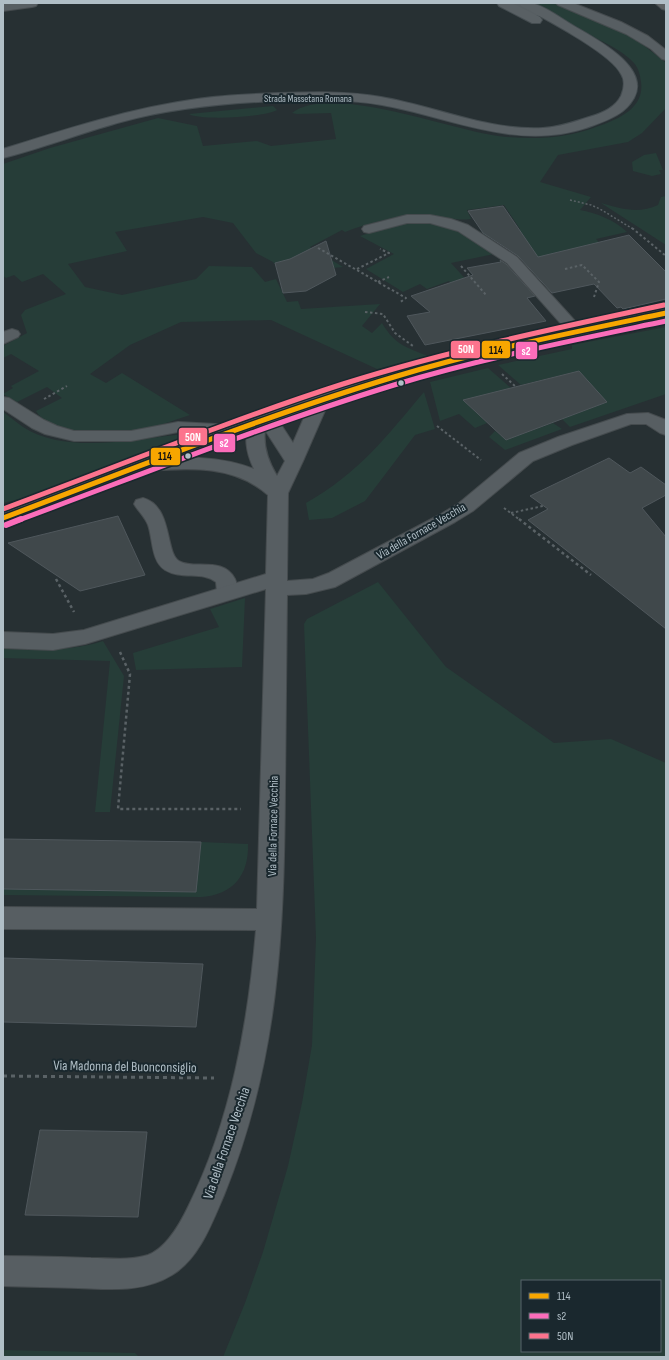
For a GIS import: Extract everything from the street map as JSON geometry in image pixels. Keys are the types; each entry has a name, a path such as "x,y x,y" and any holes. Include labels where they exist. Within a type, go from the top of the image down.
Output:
{"highway":[{"path":"661,3 666,6"}],"main road":[{"name":"Strada Massetana Romana","path":"503,3 566,36 609,55"},
{"name":"Strada Massetana Romana","path":"3,154 110,121 156,110 214,100 327,96 367,99 400,105 467,124 495,130 530,132 565,129 584,124 602,118 617,109 627,99 630,88 630,77 624,67 587,39 525,3"},
{"path":"3,518 234,430 321,399 439,365 577,332 666,313"},
{"path":"3,512 27,509"}],"street":[{"path":"3,7 32,3"},
{"path":"516,3 529,10 541,12"},
{"name":"Via della Fornace Vecchia","path":"3,1271 128,1274 146,1271 165,1262 174,1254 185,1240 213,1185 230,1139 247,1079 258,1028 270,920 278,493 317,412 321,399"},
{"name":"Via della Fornace Vecchia","path":"3,640 62,641 107,630 227,592 276,583 302,589 326,583 466,507 520,461 535,453 611,424 635,418 655,420 666,429"},
{"path":"278,493 258,460 254,436 259,421 274,427 294,461"},
{"path":"144,465 192,463 222,466 252,474 278,493"},
{"path":"3,918 270,920"}],"lane":[{"path":"562,3 626,30 648,42 666,56"},
{"path":"369,229 407,219 430,219 446,222 463,228 512,260 577,332"},
{"path":"3,402 38,424 51,430 74,436 132,436 178,427 234,430"},
{"path":"143,504 155,519 166,557 171,565 181,569 205,571 221,576 226,581 227,592"}],"path":[{"path":"570,200 591,205 618,220 646,239 666,256"},
{"path":"318,248 406,298 399,303"},
{"path":"356,270 374,261"},
{"path":"565,268 582,265 599,282 594,297"},
{"path":"461,266 486,295"},
{"path":"378,282 389,277"},
{"path":"365,312 384,314"},
{"path":"499,371 516,387"},
{"path":"437,426 481,461"},
{"path":"500,506 591,575"},
{"path":"511,513 544,506"},
{"path":"56,579 74,612"},
{"path":"107,630 124,658 130,674 118,809 244,810"},
{"name":"Via Madonna del Buonconsiglio","path":"3,1076 247,1079"}],"green space":[{"path":"532,3 554,3 608,24 637,40 666,63 666,108 642,133 628,142 558,155 540,182 591,197 580,210 605,218 617,224 627,232 596,239 608,252 580,259 569,249 552,254 569,271 524,258 507,246 482,234 520,229 504,205 467,210 471,219 410,216 388,219 345,232 342,230 310,247 343,267 283,273 273,262 256,253 233,223 203,217 115,232 127,251 68,264 85,287 122,295 196,279 209,266 252,267 265,282 276,279 287,302 298,301 301,309 380,304 362,326 372,333 382,323 396,341 428,356 377,369 271,320 181,322 130,345 90,374 106,383 122,373 190,415 134,431 110,433 81,432 54,426 36,411 62,398 47,387 17,402 3,394 13,388 11,386 39,371 11,354 3,358 3,346 27,333 21,315 25,310 66,294 43,274 22,282 14,275 6,278 3,276 3,164 50,148 158,118 197,126 203,146 257,141 271,146 336,139 331,113 292,113 310,105 334,103 392,111 477,132 522,138 547,138 572,134 612,121 628,112 634,106 641,91 640,74 634,63 626,55 616,49"},
{"path":"273,106 277,110 261,115 219,118 189,114"},
{"path":"656,153 663,170 659,170 661,174 652,176 633,171 632,162 644,155"},
{"path":"666,196 666,245 601,203 623,209 637,210 651,208 658,205 661,197"},
{"path":"408,223 434,224 454,230 473,240 494,254 451,263 480,295 466,295 449,281 427,289 420,284 403,292 366,269 394,254 360,236 391,226"},
{"path":"666,327 666,394 570,427 562,419 607,402 579,371 521,385 498,365 572,349 572,345"},
{"path":"488,368 511,388 463,400 487,423 475,428 459,414 440,421 430,382"},
{"path":"424,392 435,429 415,435 365,501 332,518 309,520 306,503 357,467 384,439"},
{"path":"3,412 23,427 40,436 60,441 102,443 184,434 188,436 28,497 3,503"},
{"path":"553,423 562,429 505,450 489,437 495,431 506,440"},
{"path":"378,582 446,667 554,743 611,739 666,763 666,1357 223,1357 245,1303 263,1252 288,1166 302,1103 312,1045 316,938 304,624 307,619"},
{"path":"245,598 242,667 136,670 133,653 219,627 210,609"},
{"path":"103,641 124,676 110,812 95,812 110,661 3,658 3,649 66,648 91,645"},
{"path":"201,842 248,844 246,865 242,874 230,888 222,892 201,897 3,895 3,889 195,892"},
{"path":"3,1350 135,1353 139,1357 3,1357"}],"building":[{"path":"503,206 538,257 629,235 666,272 666,299 623,309 621,307 617,308 594,284 552,293 518,256 483,233 468,211"},
{"path":"326,241 336,275 306,291 283,293 275,263 290,259"},
{"path":"500,260 506,264 535,296 527,298 546,321 425,345 407,316 430,312 411,296 473,275 467,268 501,262"},
{"path":"579,371 607,402 506,440 463,400"},
{"path":"609,458 630,473 641,467 666,485 666,495 642,508 666,537 666,629 528,520 548,509 530,496"},
{"path":"118,516 145,575 80,591 8,543"},
{"path":"3,839 201,842 196,892 3,889"},
{"path":"3,958 203,964 196,1027 3,1022"},
{"path":"40,1130 147,1132 138,1217 25,1215"}],"transit line":[{"name":"50N","path":"3,509 245,417 343,384 494,342 664,305"},
{"name":"114","path":"3,518 197,444 344,392 461,358 563,334 666,313"},
{"name":"s2","path":"6,525 248,434 395,385 462,366 564,342 666,321"}]}
